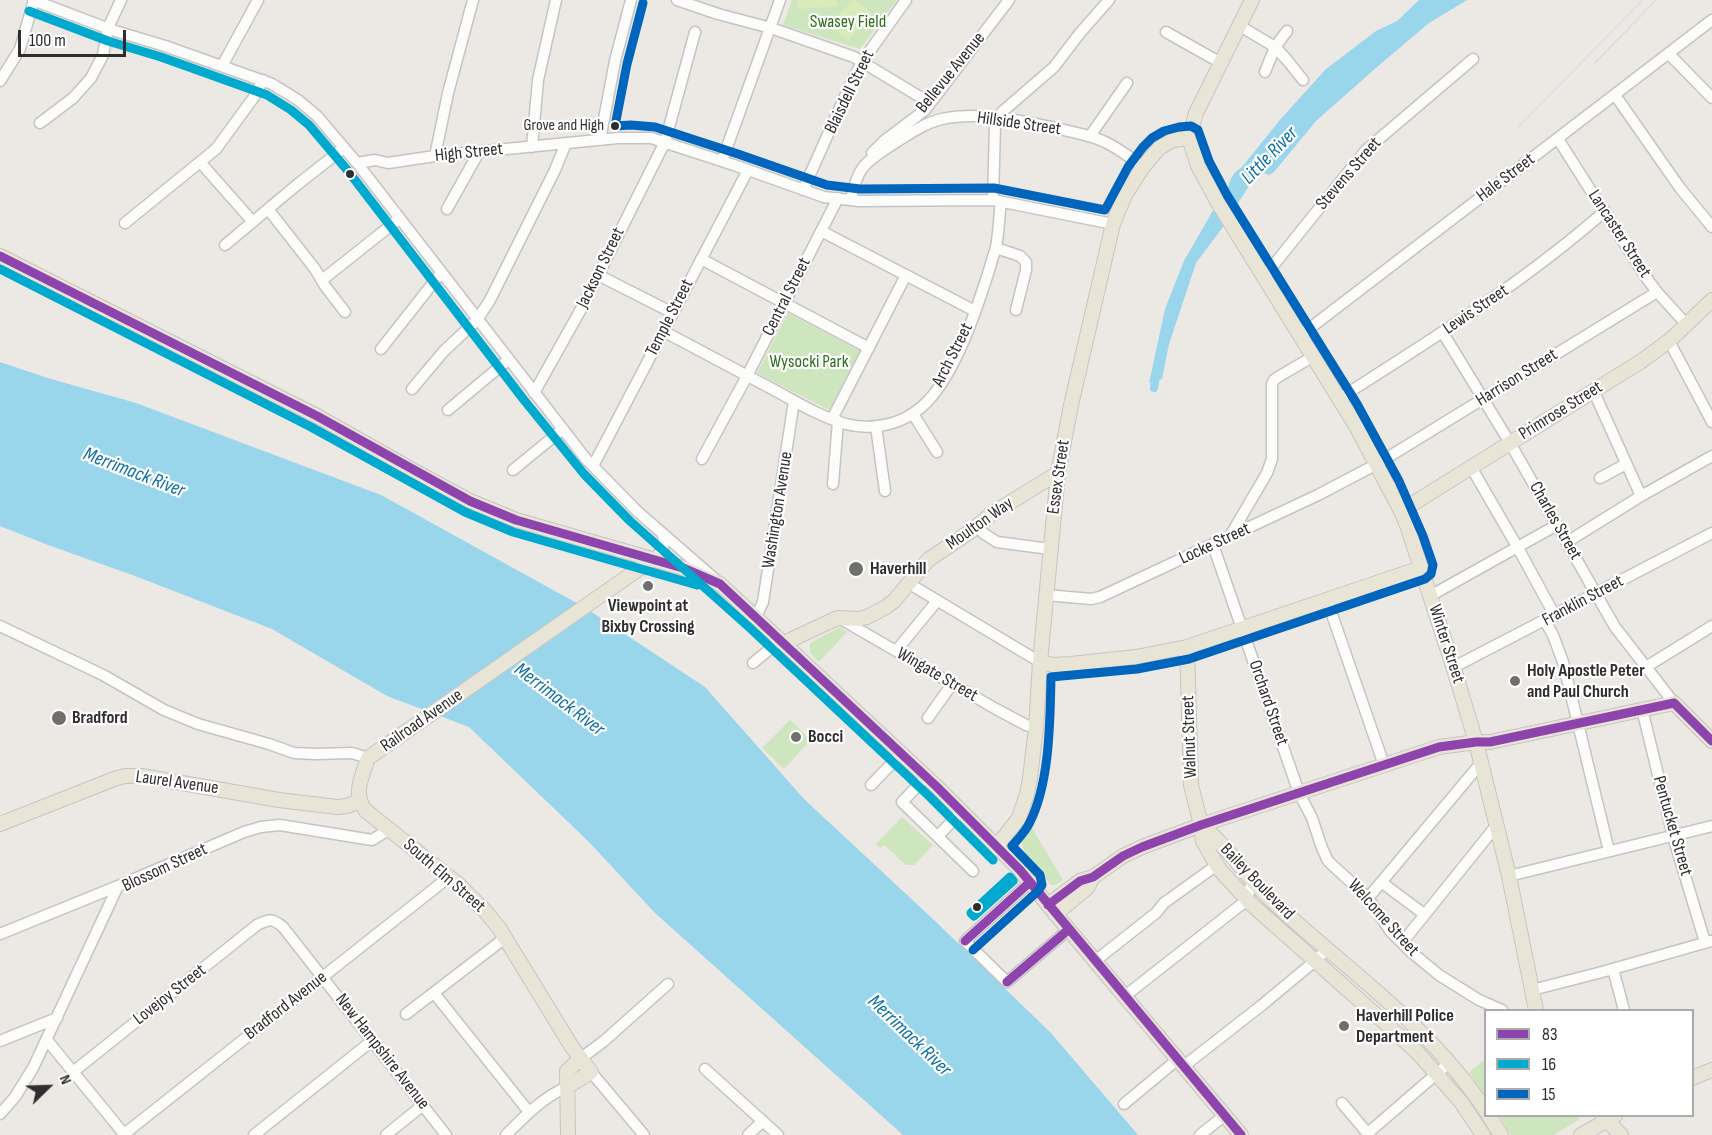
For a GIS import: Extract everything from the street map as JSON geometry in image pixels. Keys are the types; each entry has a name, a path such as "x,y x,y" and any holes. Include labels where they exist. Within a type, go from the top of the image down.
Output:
{"main road":[{"path":"1189,138 1196,113 1252,0"},
{"name":"Winter Street","path":"1189,138 1198,166 1218,203 1340,398 1401,511 1454,667 1476,742 1509,876 1536,1009"},
{"name":"Essex Street","path":"996,847 1019,818 1027,794 1036,728 1058,473 1071,405 1113,224 1125,195 1143,167 1159,148 1173,140 1189,138"},
{"path":"0,256 317,416 462,497 516,520 697,573 720,584 926,777 1020,870 1241,1135"},
{"name":"Primrose Street","path":"1401,511 1594,392 1669,340 1712,300"},
{"name":"Moulton Way","path":"838,618 858,619 877,613 894,601 928,560 1010,502 1058,473"},
{"path":"619,549 628,563 629,576"},
{"name":"Railroad Avenue","path":"371,756 653,560"},
{"path":"1040,662 1053,665 1080,663 1136,657 1187,647 1421,568"},
{"path":"782,641 838,618"},
{"name":"Walnut Street","path":"1187,647 1190,770 1201,825"},
{"path":"1052,910 1087,888 1093,877 1132,851 1201,825 1439,747 1491,742 1674,703 1712,741"},
{"path":"359,801 358,794 371,756"},
{"name":"Laurel Avenue","path":"0,824 125,776 337,807 359,801"},
{"name":"South Elm Street","path":"359,801 366,811 388,830 449,877 482,907 505,938 580,1059 591,1072"},
{"name":"Bailey Boulevard","path":"1201,825 1203,841 1217,866 1246,900 1403,1038 1461,1102 1483,1135"},
{"name":"Bailey Boulevard","path":"1201,825 1214,836 1274,903 1411,1023 1449,1063 1484,1110"},
{"path":"568,1135 567,1071 580,1059"},
{"path":"1694,1077 1712,1070"},
{"path":"567,1087 591,1072"},
{"path":"1490,1117 1501,1135"},
{"path":"1581,1135 1608,1117 1621,1135"}],"street":[{"path":"0,81 20,49 33,0 108,28 263,80 291,95 324,124 357,163 508,360 593,466 638,512 720,584"},
{"path":"40,123 73,98 91,78 103,56 108,28 121,0"},
{"path":"222,66 258,0"},
{"path":"435,156 450,85 473,0"},
{"path":"531,147 538,80 556,0"},
{"path":"600,140 615,61 631,0"},
{"path":"677,0 771,28 854,57 930,103"},
{"path":"722,161 780,0"},
{"name":"Blaisdell Street","path":"803,190 862,62 906,0"},
{"name":"Bellevue Avenue","path":"863,166 879,146 919,116 1009,0"},
{"path":"997,119 1002,112 1054,67 1085,26 1109,0"},
{"name":"Hale Street","path":"1301,335 1712,20"},
{"path":"1240,26 1275,47 1303,80"},
{"name":"Jackson Street","path":"534,393 566,337 665,142 695,32"},
{"path":"1166,32 1221,63"},
{"path":"1265,72 1275,47 1287,32"},
{"path":"1669,54 1712,98"},
{"path":"0,59 11,64"},
{"name":"Stevens Street","path":"1264,277 1366,150 1473,59"},
{"path":"125,223 216,149 254,97 263,80"},
{"path":"1090,136 1127,83"},
{"path":"1615,95 1673,178 1712,227"},
{"name":"Hillside Street","path":"863,166 902,139 935,121 960,117 1028,122 1090,136 1106,142 1143,167"},
{"name":"Arch Street","path":"663,331 794,401 835,420 863,427 876,426 900,421 913,414 930,399 945,378 986,283 996,248 995,125 997,119"},
{"name":"High Street","path":"357,163 375,160 388,163 435,156 640,137 665,142 824,197 850,200 997,201 1113,224"},
{"name":"Lancaster Street","path":"1558,139 1629,252 1657,292 1687,325"},
{"path":"412,389 444,351 477,320 550,180 566,144"},
{"path":"225,245 298,183 344,148"},
{"path":"447,209 479,152"},
{"path":"200,162 253,222"},
{"name":"High Street","path":"367,176 380,171 388,163"},
{"path":"850,200 855,181 863,166"},
{"name":"Temple Street","path":"593,466 748,170"},
{"name":"Central Street","path":"702,459 747,376 837,198"},
{"path":"268,209 345,312"},
{"name":"Lewis Street","path":"1340,398 1486,304 1564,246 1605,212"},
{"path":"322,280 399,219"},
{"path":"821,231 975,311"},
{"path":"996,248 1020,256 1026,262 1016,310"},
{"path":"700,259 868,348"},
{"path":"381,349 441,273"},
{"path":"598,275 673,313"},
{"path":"833,484 835,420 868,348 906,275"},
{"name":"Harrison Street","path":"1377,464 1657,292"},
{"name":"Charles Street","path":"1443,333 1510,443 1615,627 1674,703"},
{"path":"1669,340 1712,422"},
{"path":"1230,537 1267,473 1272,459 1272,384 1278,377 1314,356"},
{"path":"448,410 508,360"},
{"path":"1594,392 1641,496"},
{"name":"Washington Avenue","path":"756,617 763,602 794,401"},
{"path":"913,414 937,452"},
{"path":"876,426 885,491"},
{"path":"513,470 562,429"},
{"path":"1567,542 1641,496 1712,456"},
{"name":"Locke Street","path":"1046,595 1091,599 1100,597 1230,537 1377,464"},
{"path":"1599,478 1626,464"},
{"path":"1471,467 1518,548 1550,618 1579,723 1610,851"},
{"path":"1430,596 1557,525"},
{"path":"978,526 983,533 997,542 1050,549"},
{"name":"Franklin Street","path":"1454,667 1712,533"},
{"path":"653,560 662,553 663,534"},
{"name":"Orchard Street","path":"1213,545 1299,793"},
{"path":"908,583 1040,662"},
{"path":"1327,600 1384,765"},
{"path":"896,651 937,601"},
{"name":"Wingate Street","path":"838,618 952,684 1036,728"},
{"name":"Railroad Avenue","path":"0,626 109,678 164,710 198,724 294,753 352,753 371,756"},
{"path":"1646,667 1712,626"},
{"path":"753,663 782,641"},
{"path":"928,718 952,684"},
{"name":"Pentucket Street","path":"1642,709 1673,836 1708,941"},
{"path":"871,785 901,754"},
{"path":"1368,898 1481,763"},
{"path":"926,777 902,802 973,871"},
{"name":"Welcome Street","path":"1299,793 1312,818 1328,861 1368,898 1384,923 1401,943 1439,975 1498,1009"},
{"path":"938,836 962,812"},
{"name":"Blossom Street","path":"0,1114 23,1086 47,1040 118,886 244,832 261,827 280,825 372,840 388,830"},
{"path":"1401,943 1496,826"},
{"path":"1509,876 1712,826"},
{"path":"1095,961 1156,913 1164,903 1217,866"},
{"name":"Bradford Avenue","path":"123,1134 449,877"},
{"path":"1125,996 1246,900 1252,881"},
{"path":"1030,882 965,941 1007,982 1068,930"},
{"path":"1381,882 1424,914"},
{"path":"0,934 118,886"},
{"name":"New Hampshire Avenue","path":"269,920 276,921 283,927 446,1135"},
{"name":"Lovejoy Street","path":"73,1071 257,925 269,920"},
{"path":"406,1014 505,938"},
{"path":"1532,990 1708,941"},
{"path":"1124,1104 1316,961 1327,949"},
{"path":"1612,969 1623,1009"},
{"path":"580,1059 604,1041 668,984"},
{"path":"434,993 530,1112"},
{"path":"0,1041 57,1018"},
{"path":"47,1040 123,1134"},
{"path":"254,1135 373,1040"},
{"path":"1342,1104 1369,1134 1449,1063"},
{"path":"705,1069 778,1135"},
{"path":"591,1072 644,1135"},
{"path":"506,1135 553,1093 567,1087"},
{"path":"386,1135 423,1105"},
{"path":"1200,1135 1225,1115"},
{"path":"748,1135 763,1121"}],"green space":[{"name":"Swasey Field","path":"792,0 897,0 860,49 783,25"},
{"path":"797,0 837,0 838,6 799,9"},
{"path":"852,0 856,0 872,13 848,41 830,26"},
{"name":"Wysocki Park","path":"788,313 860,351 829,410 757,373"},
{"path":"838,628 847,632 819,662 810,653 810,643"},
{"path":"790,720 811,740 784,769 762,748"},
{"path":"902,817 933,845 914,865 906,865 884,845 880,848 876,844"},
{"path":"1029,823 1063,880 1055,885 1051,885 1024,852 1022,843"},
{"path":"1484,1060 1484,1094 1469,1072"},
{"path":"1500,1117 1580,1117 1553,1135 1511,1135"}],"water":[{"path":"1419,0 1467,0 1429,23 1316,121 1274,172 1269,175 1261,172 1256,175 1220,231 1196,263 1169,344 1162,379 1149,383 1165,309 1184,261 1212,212 1228,198 1232,176 1326,69 1376,31 1397,21"},
{"name":"Merrimack River","path":"0,362 136,403 381,495 584,607 705,687 804,799 1051,1033 1138,1135 903,1135 655,913 589,842 469,727 387,696 272,629 0,526"}],"waterway":[{"name":"Little River","path":"1154,388 1157,371"}],"railway":[{"path":"1517,128 1643,0"},
{"path":"1595,63 1656,0"}],"transit line":[{"name":"15","path":"643,3 627,64 615,126 655,127 827,185 860,189 994,188 1105,210 1128,167 1152,138 1164,131 1179,127 1191,126 1198,130 1209,161 1227,195 1357,404 1399,481 1423,536 1433,565 1431,574 1425,579 1189,659 1137,669 1051,677 1048,752 1041,790 1029,824 1012,846 1040,875 1042,885 973,950"},
{"name":"16","path":"29,11 108,41 161,57 267,95 309,125 348,171 524,400 584,474 630,521 750,628 929,796 993,860"},
{"name":"83","path":"0,256 317,416 470,501 516,520 683,568 720,584 937,787 1020,870 1241,1135"},
{"name":"16","path":"0,269 311,427 465,512 513,532 697,585"},
{"name":"83","path":"1048,905 1080,881 1093,877 1123,856 1142,847 1201,825 1439,747 1490,742 1674,703 1712,741"},
{"name":"16","path":"1010,877 1013,881 974,916 971,913 1010,877"},
{"name":"83","path":"965,941 1030,882"},
{"name":"83","path":"1007,982 1068,930"}],"place":[{"name":"Grove and High","path":"615,126"},
{"name":"Haverhill","path":"856,569"},
{"name":"Viewpoint at Bixby Crossing","path":"648,586"},
{"name":"Holy Apostle Peter and Paul Church","path":"1515,681"},
{"name":"Bradford","path":"59,718"},
{"name":"Bocci","path":"796,737"},
{"name":"Haverhill Police Department","path":"1344,1026"}]}
